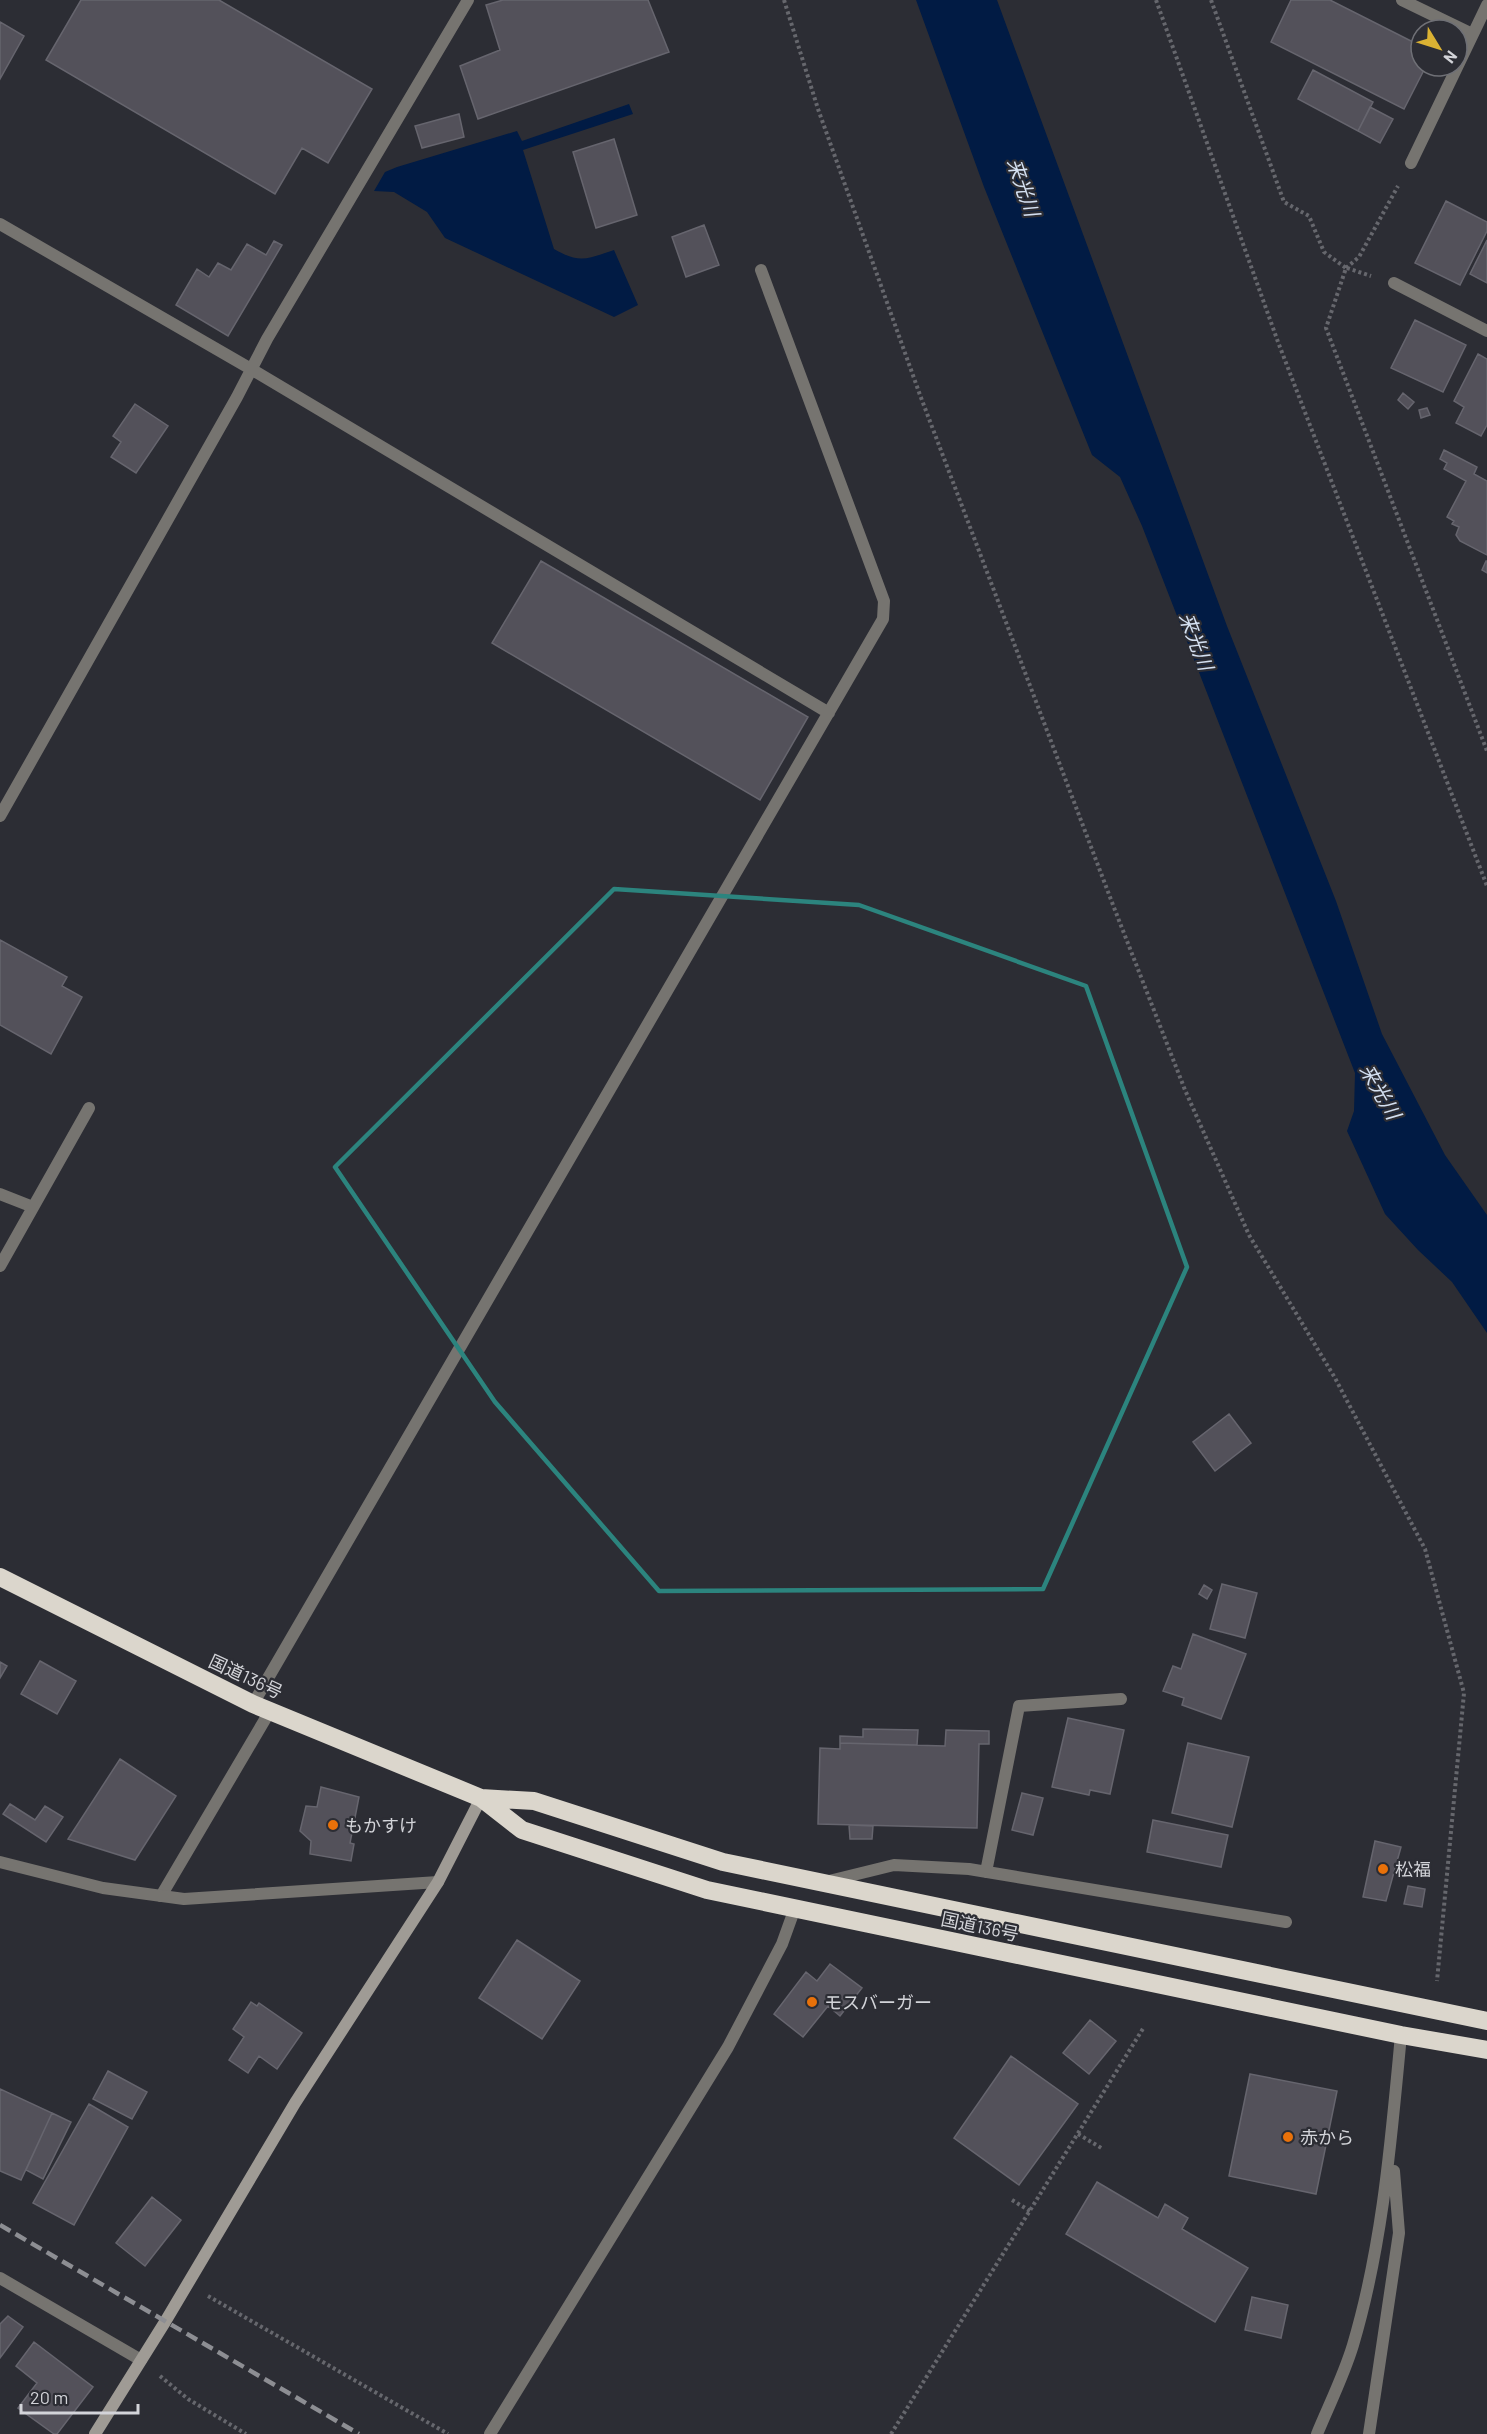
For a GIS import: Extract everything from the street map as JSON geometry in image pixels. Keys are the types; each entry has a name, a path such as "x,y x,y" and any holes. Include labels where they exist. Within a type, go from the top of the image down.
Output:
{"highway":[{"name":"国道136号","path":"0,1577 262,1707 481,1798 522,1830 707,1890 1401,2035 1487,2050"},
{"name":"国道136号","path":"481,1798 534,1801 723,1862 1434,2012 1487,2021"}],"street":[{"path":"0,816 237,398 251,369 468,0"},
{"path":"1402,0 1472,34"},
{"path":"1411,163 1487,5"},
{"path":"0,224 251,369 829,712"},
{"path":"161,1896 262,1707 884,619 884,601 761,270"},
{"path":"1394,283 1487,331"},
{"path":"0,1266 89,1108"},
{"path":"0,1194 33,1207"},
{"path":"986,1872 1019,1706 1121,1699"},
{"path":"94,2434 296,2103 438,1882 481,1798"},
{"path":"0,1862 19,1869 103,1888 184,1899 438,1882"},
{"path":"823,1883 894,1865 986,1872 1286,1923"},
{"path":"490,2434 728,2047 782,1944 795,1908"},
{"path":"1317,2434 1352,2347 1378,2242 1391,2143 1401,2035"},
{"path":"1369,2434 1399,2233 1391,2143"},
{"path":"0,2278 141,2360"}],"path":[{"path":"784,0 818,109 924,406 1185,1090 1249,1235 1335,1378 1425,1549 1464,1693 1434,2012"},
{"path":"1156,0 1278,342 1487,886"},
{"path":"1211,0 1284,202 1309,216 1324,252 1346,268"},
{"path":"1411,163 1359,257 1346,268 1326,328 1487,751"},
{"path":"891,2434 1144,2026"},
{"path":"1078,2134 1103,2149"},
{"path":"1012,2200 1030,2211"},
{"path":"187,2284 448,2434"},
{"path":"141,2360 188,2399 246,2434"}],"highlighted area":[{"path":"614,889 859,905 1086,986 1187,1267 1043,1589 659,1591 495,1402 335,1167"}],"water":[{"name":"来光川","path":"916,0 997,0 1227,626 1336,901 1382,1034 1445,1155 1487,1215 1487,1333 1452,1282 1385,1214 1347,1131 1354,1111 1355,1073 1142,526 1120,477 1092,455 984,187"},
{"path":"629,104 633,114 523,150 554,249 577,258 597,256 614,250 638,305 614,317 445,238 427,212 394,192 374,191 385,172 397,167 517,131 522,141"}],"building":[{"path":"81,0 219,0 372,89 328,163 302,148 275,194 46,60"},
{"path":"503,0 648,0 669,52 478,119 460,66 500,50 486,5"},
{"path":"1291,0 1330,0 1409,40 1409,78 1420,78 1404,109 1271,42"},
{"path":"0,22 24,36 0,79"},
{"path":"1313,70 1373,102 1358,131 1298,99"},
{"path":"1370,107 1393,119 1380,143 1358,131"},
{"path":"459,114 464,137 422,148 415,126"},
{"path":"614,139 637,215 596,228 573,152"},
{"path":"1446,201 1487,222 1487,231 1460,285 1415,263"},
{"path":"704,225 719,265 686,277 672,237"},
{"path":"1487,240 1487,283 1470,274"},
{"path":"274,241 282,245 228,336 176,305 197,269 209,277 218,263 231,270 247,244 266,255"},
{"path":"1415,320 1466,345 1443,392 1391,368"},
{"path":"1478,354 1487,359 1487,425 1481,436 1456,423 1464,407 1454,401"},
{"path":"1403,393 1414,402 1408,409 1398,400"},
{"path":"135,404 168,426 136,473 111,457 121,442 113,436"},
{"path":"1427,408 1430,415 1421,418 1419,410"},
{"path":"1444,450 1477,467 1474,474 1487,481 1487,555 1460,541 1456,535 1459,527 1452,524 1454,521 1447,517 1466,481 1444,469 1447,463 1440,459"},
{"path":"541,561 808,717 760,800 492,643"},
{"path":"1487,561 1487,573 1482,570"},
{"path":"0,940 67,977 62,986 82,997 51,1054 0,1025"},
{"path":"1229,1414 1251,1443 1215,1471 1193,1442"},
{"path":"1222,1584 1257,1593 1245,1638 1210,1629"},
{"path":"1204,1585 1212,1590 1207,1599 1199,1594"},
{"path":"1193,1634 1246,1654 1221,1719 1182,1705 1184,1698 1163,1691 1173,1666 1181,1669"},
{"path":"40,1661 76,1681 57,1714 21,1694"},
{"path":"0,1662 7,1666 0,1678"},
{"path":"1068,1718 1124,1730 1110,1794 1090,1790 1089,1795 1052,1787"},
{"path":"863,1729 918,1730 917,1745 840,1743 840,1736 863,1737"},
{"path":"946,1730 989,1731 989,1744 979,1744 977,1828 818,1824 820,1748 840,1749 840,1743 945,1746"},
{"path":"1188,1743 1249,1757 1232,1827 1172,1813"},
{"path":"120,1759 176,1796 135,1860 68,1839"},
{"path":"321,1787 359,1797 350,1843 354,1844 351,1861 310,1854 311,1841 300,1831 306,1806 317,1807"},
{"path":"1022,1793 1043,1798 1033,1835 1012,1830"},
{"path":"10,1804 35,1820 45,1806 63,1817 46,1842 3,1814"},
{"path":"1153,1820 1228,1835 1221,1867 1147,1852"},
{"path":"849,1825 873,1826 872,1839 850,1839"},
{"path":"1375,1841 1401,1847 1386,1901 1363,1897"},
{"path":"1408,1886 1425,1889 1422,1907 1404,1904"},
{"path":"517,1940 580,1981 542,2039 479,1998"},
{"path":"830,1964 862,1988 840,2016 828,2006 803,2037 774,2014 806,1972 817,1981"},
{"path":"251,2002 257,2006 259,2003 302,2033 277,2069 259,2056 248,2073 229,2060 244,2037 233,2029"},
{"path":"1090,2020 1116,2041 1089,2074 1063,2053"},
{"path":"1011,2056 1078,2104 1019,2185 954,2138"},
{"path":"108,2071 147,2092 132,2119 93,2099"},
{"path":"1250,2074 1337,2091 1316,2194 1229,2176"},
{"path":"0,2089 52,2113 21,2180 0,2171"},
{"path":"89,2104 128,2127 74,2225 33,2203"},
{"path":"52,2113 71,2122 43,2179 26,2170"},
{"path":"1097,2182 1158,2218 1165,2204 1188,2218 1182,2229 1248,2268 1215,2322 1066,2234"},
{"path":"152,2197 181,2220 145,2266 116,2243"},
{"path":"1252,2297 1288,2305 1281,2338 1245,2330"},
{"path":"8,2316 23,2327 0,2358 0,2324"},
{"path":"34,2342 93,2387 57,2434 18,2408 37,2383 16,2366"}],"railway":[{"path":"0,2225 359,2434"}],"place":[{"name":"もかすけ","path":"333,1825"},
{"name":"松福","path":"1383,1869"},
{"name":"モスバーガー","path":"812,2002"},
{"name":"赤から","path":"1288,2137"}]}
